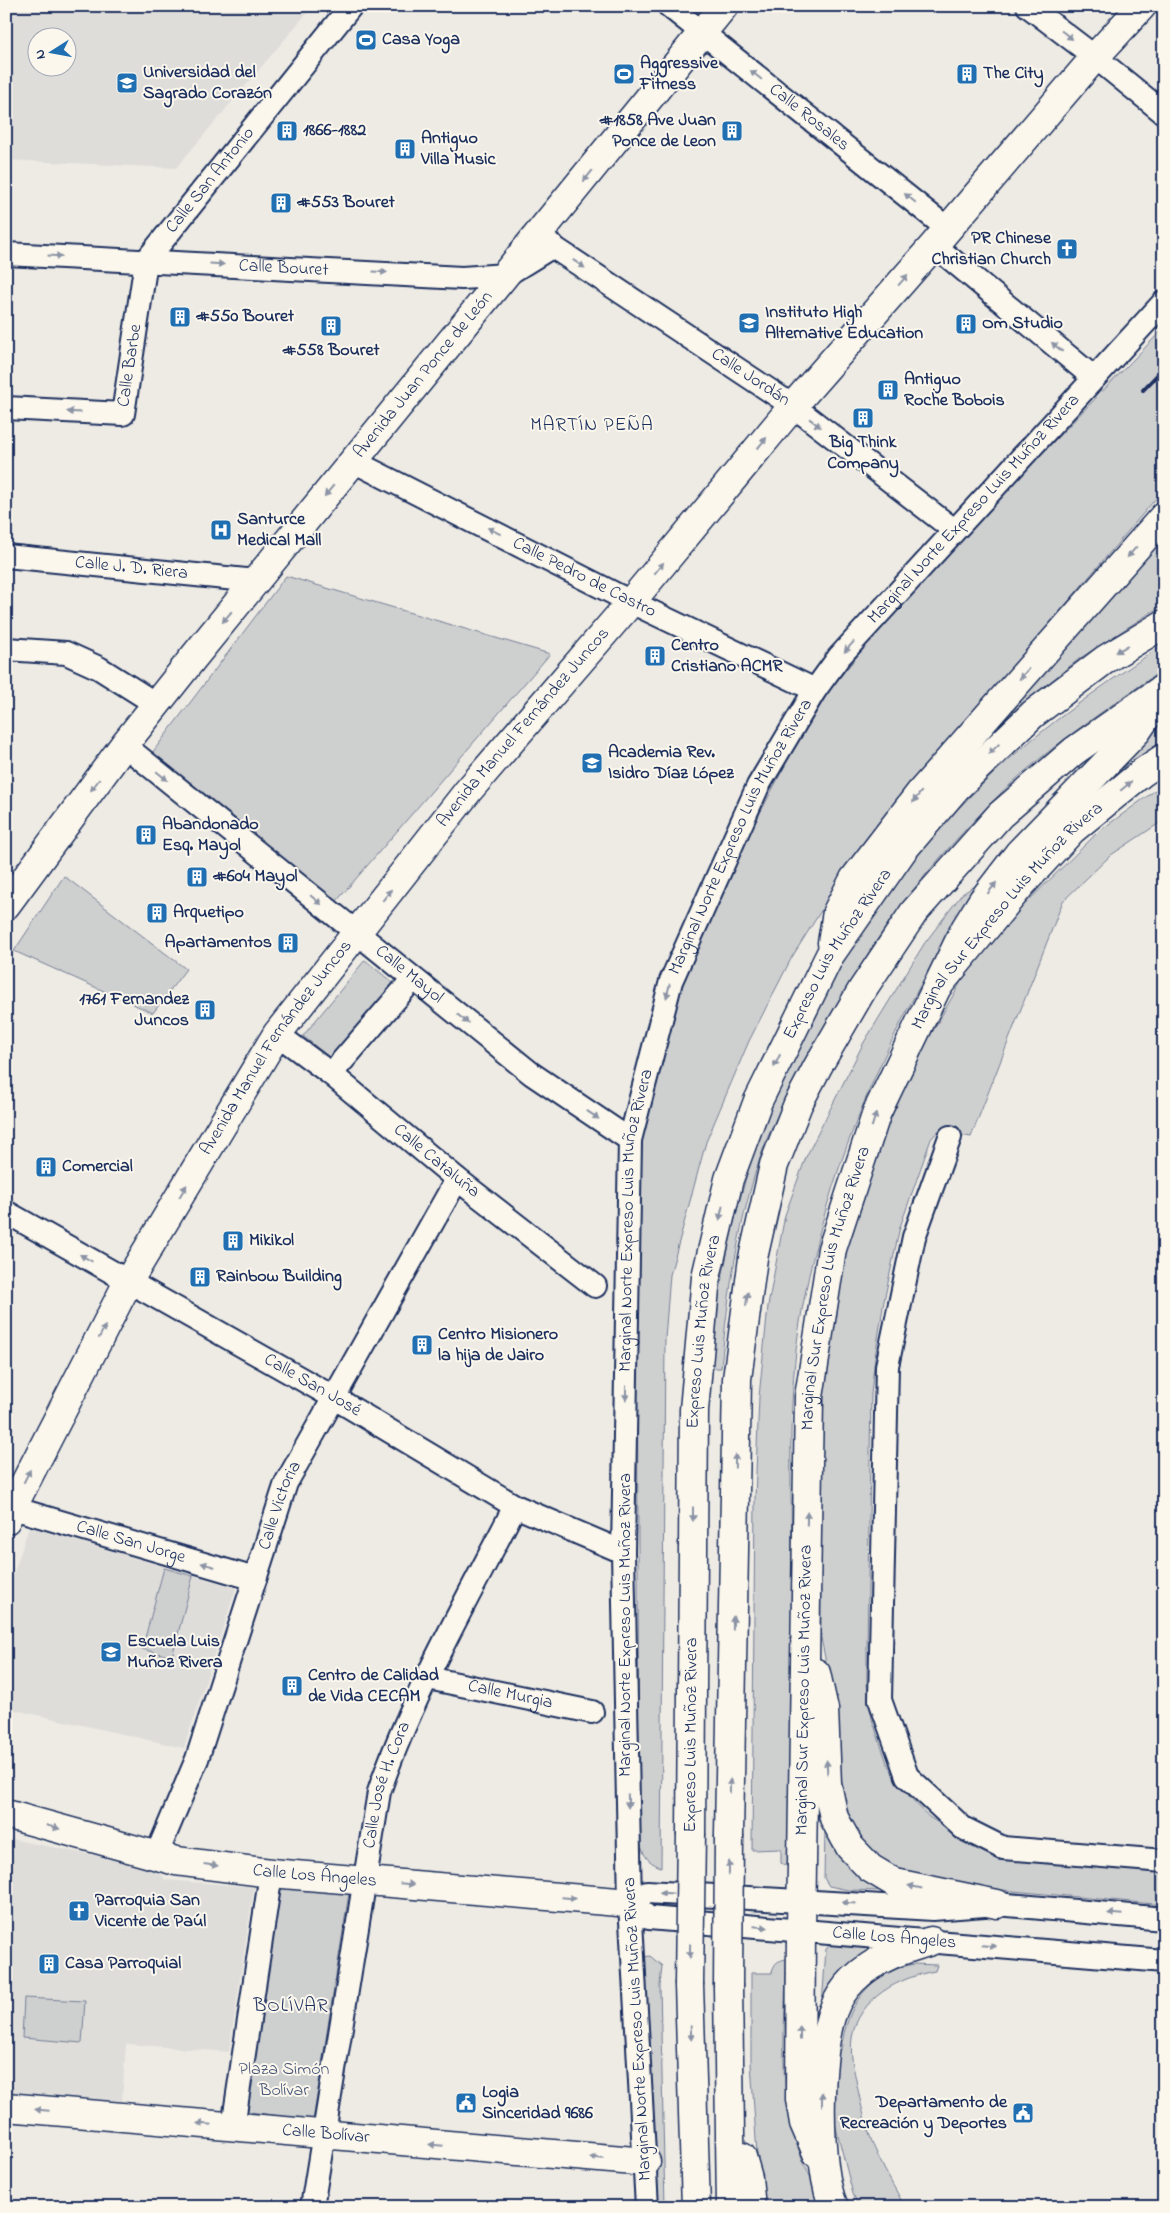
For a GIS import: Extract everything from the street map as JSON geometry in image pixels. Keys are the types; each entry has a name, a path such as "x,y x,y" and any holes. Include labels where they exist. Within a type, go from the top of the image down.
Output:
{"main road":[{"name":"Avenida Juan Ponce de León","path":"6,906 156,704 506,275 546,242 724,6"},
{"name":"Avenida Manuel Fernández Juncos","path":"8,1511 128,1282 277,1034 468,791 631,602 793,406 941,237 1095,56 1142,6"},
{"path":"830,955 837,912 854,879 920,793 1164,516"},
{"name":"Expreso Luis Muñoz Rivera","path":"696,2207 689,1985 694,1410 706,1277 729,1179 758,1101 830,955 903,850 956,788 997,747 1034,714 1106,659 1164,624"},
{"path":"937,987 965,929 983,900 1019,854 1137,731 1164,689"},
{"name":"Expreso Luis Muñoz Rivera","path":"731,2207 728,1987 729,1835 737,1379 753,1258 774,1165 798,1104 818,1066 862,990 914,912 1000,815 1074,751 1164,689"},
{"name":"Marginal Sur Expreso Luis Muñoz Rivera","path":"823,2165 804,2123 800,2099 801,1930 809,1397 832,1249 877,1112 937,987 1021,885 1072,830 1143,772 1164,758"},
{"path":"805,1628 824,1709 827,1784 834,1818 850,1847 870,1868 895,1883 997,1904"},
{"name":"Calle Los Ángeles","path":"6,1814 176,1861 271,1873 630,1904"},
{"path":"834,2207 823,2165 823,2064 832,2012 852,1980 880,1959 931,1941"},
{"name":"Calle Bolívar","path":"6,2107 646,2162"},
{"path":"729,2114 748,2178 751,2207"},
{"path":"823,2165 847,2207"}],"street":[{"name":"Calle San Antonio","path":"146,261 350,6"},
{"name":"Calle Rosales","path":"651,6 699,38 941,237 1094,378"},
{"name":"Calle Rosales","path":"669,6 699,38"},
{"path":"1028,6 1095,56 1164,113"},
{"name":"Calle Jordán","path":"546,242 793,406 954,530"},
{"name":"Calle Bouret","path":"6,254 462,278 506,275"},
{"name":"Calle Barbe","path":"6,408 123,414 146,261"},
{"name":"Marginal Norte Expreso Luis Muñoz Rivera","path":"647,2207 646,2162 630,1904 623,1552 630,1140 671,981 758,786 816,690 839,657 1164,302"},
{"name":"Calle Pedro de Castro","path":"354,461 631,602 816,690"},
{"name":"Calle J. D. Riera","path":"6,556 256,581"},
{"path":"6,649 66,653 99,668 156,704"},
{"name":"Calle Mayol","path":"124,746 532,1074 630,1140"},
{"path":"330,1074 413,979"},
{"name":"Calle Cataluña","path":"277,1034 330,1074 457,1179 595,1286"},
{"path":"950,1137 914,1237 887,1366 880,1700 907,1776 963,1828 1003,1848 1164,1861"},
{"name":"Calle Victoria","path":"156,1856 197,1759 286,1484 333,1397 457,1179"},
{"name":"Calle San José","path":"6,1212 333,1397 515,1506 623,1552"},
{"name":"Calle José H. Cora","path":"312,2207 380,1792 387,1770 428,1678 515,1506"},
{"name":"Calle San Jorge","path":"8,1511 255,1579"},
{"name":"Calle Murgia","path":"428,1678 592,1712"},
{"path":"233,2127 271,1873"},
{"name":"Calle Los Ángeles","path":"1164,1919 997,1904 933,1909 647,1892 630,1904 649,1918 1164,1961"}],"shaded area":[{"name":"Universidad del Sagrado Corazón","path":"6,6 313,6 176,168 6,160"},
{"name":"Escuela Luis Muñoz Rivera","path":"29,1527 236,1588 184,1748 6,1708 6,1597"},
{"path":"6,1838 128,1862 161,1874 165,1880 254,1887 229,2052 126,2044 122,2101 6,2092"}],"green space":[{"path":"1164,328 1164,489 973,713 836,887 792,957 749,1041 706,1142 670,1275 665,1339 661,1867 652,1863 646,1857 639,1839 637,1260 643,1130 663,1043 685,975 750,832 791,754 830,689 947,551"},
{"path":"1164,536 1164,604 1079,659 1025,702 976,749"},
{"path":"286,576 550,654 335,903 152,753"},
{"path":"1164,644 1164,669 1060,743 1002,792 925,875 890,920 868,954 837,1005 797,1078 765,1144 741,1226 727,1311 721,1368 712,1368 711,1357 714,1325 730,1240 757,1141 790,1056 849,952 905,871 947,821 993,774 1054,722"},
{"path":"1164,720 1164,749 1114,780 1109,772"},
{"path":"1164,784 1164,820 1111,855 1063,901 971,1137 938,1131 931,1139 900,1227 884,1301 871,1394 867,1684 872,1719 887,1763 908,1795 929,1817 976,1846 1164,1870 1164,1905 938,1884 890,1868 857,1837 847,1818 841,1787 838,1723 821,1638 820,1536 823,1380 833,1302 851,1230 880,1144 914,1064 971,964 1010,919 1098,832"},
{"path":"64,876 186,969 153,1013 14,951"},
{"path":"973,887 977,890 945,941 916,994 888,1048 864,1103 842,1159 809,1275 798,1335 791,1418 791,1863 786,1866 781,1863 781,1849 752,1850 755,1498 759,1397 768,1306 785,1215 806,1157 863,1044 924,944 962,894"},
{"path":"365,960 393,983 330,1058 303,1036"},
{"path":"164,1568 193,1576 172,1657 142,1649"},
{"path":"825,1829 886,1891 848,1890 829,1886 824,1878"},
{"name":"Plaza Simón Bolívar","path":"280,1885 349,1893 313,2121 244,2111"},
{"path":"831,1944 881,1945 822,2005 826,1949"},
{"path":"650,1956 662,1966 660,1986 665,2207 654,2207 643,1957"},
{"path":"786,1959 784,2061 790,2121 800,2154 825,2207 762,2207 760,2201 751,2063 751,1973 772,1973 776,1963"},
{"path":"914,1964 937,1965 935,1971 908,1978 895,1984 872,2001 856,2024 851,2043 852,2059 862,2109 871,2138 881,2163 905,2207 859,2207 853,2194 831,2108 830,2049 841,2050 848,2019 862,1994 872,1983 898,1968"},
{"path":"24,1998 85,2001 82,2043 22,2038"}],"railway":[{"path":"1143,390 1164,368"}],"place":[{"name":"Casa Yoga","path":"366,40"},
{"name":"Aggressive Fitness","path":"624,74"},
{"name":"The City","path":"967,74"},
{"name":"Universidad del Sagrado Corazón","path":"127,83"},
{"name":"1866-1882","path":"287,131"},
{"name":"#1858 Ave Juan Ponce de Leon","path":"732,131"},
{"name":"Antiguo Villa Music","path":"405,149"},
{"name":"#553 Bouret","path":"281,203"},
{"name":"PR Chinese Christian Church","path":"1067,249"},
{"name":"#550 Bouret","path":"180,317"},
{"name":"Instituto High Alternative Education","path":"749,323"},
{"name":"Om Studio","path":"966,324"},
{"name":"#558 Bouret","path":"331,326"},
{"name":"Antiguo Roche Bobois","path":"888,390"},
{"name":"Big Think Company","path":"863,418"},
{"name":"Santurce Medical Mall","path":"221,530"},
{"name":"Centro Cristiano ACMR","path":"655,656"},
{"name":"Academia Rev. Isidro Díaz López","path":"592,763"},
{"name":"Abandonado Esq. Mayol","path":"146,835"},
{"name":"#604 Mayol","path":"197,877"},
{"name":"Arquetipo","path":"157,913"},
{"name":"Apartamentos","path":"288,943"},
{"name":"1761 Fernandez Juncos","path":"205,1010"},
{"name":"Comercial","path":"46,1167"},
{"name":"Mikikol","path":"233,1241"},
{"name":"Rainbow Building","path":"200,1277"},
{"name":"Centro Misionero la hija de Jairo","path":"422,1345"},
{"name":"Escuela Luis Muñoz Rivera","path":"111,1652"},
{"name":"Centro de Calidad de Vida CECAM","path":"292,1686"},
{"name":"Parroquia San Vicente de Paúl","path":"79,1911"},
{"name":"Casa Parroquial","path":"49,1964"},
{"name":"Logia Sinceridad 9686","path":"466,2103"},
{"name":"Departamento de Recreación y Deportes","path":"1023,2113"}],"district":[{"name":"MARTÍN PEÑA","path":"592,425"},
{"name":"BOLÍVAR","path":"291,2006"}]}
